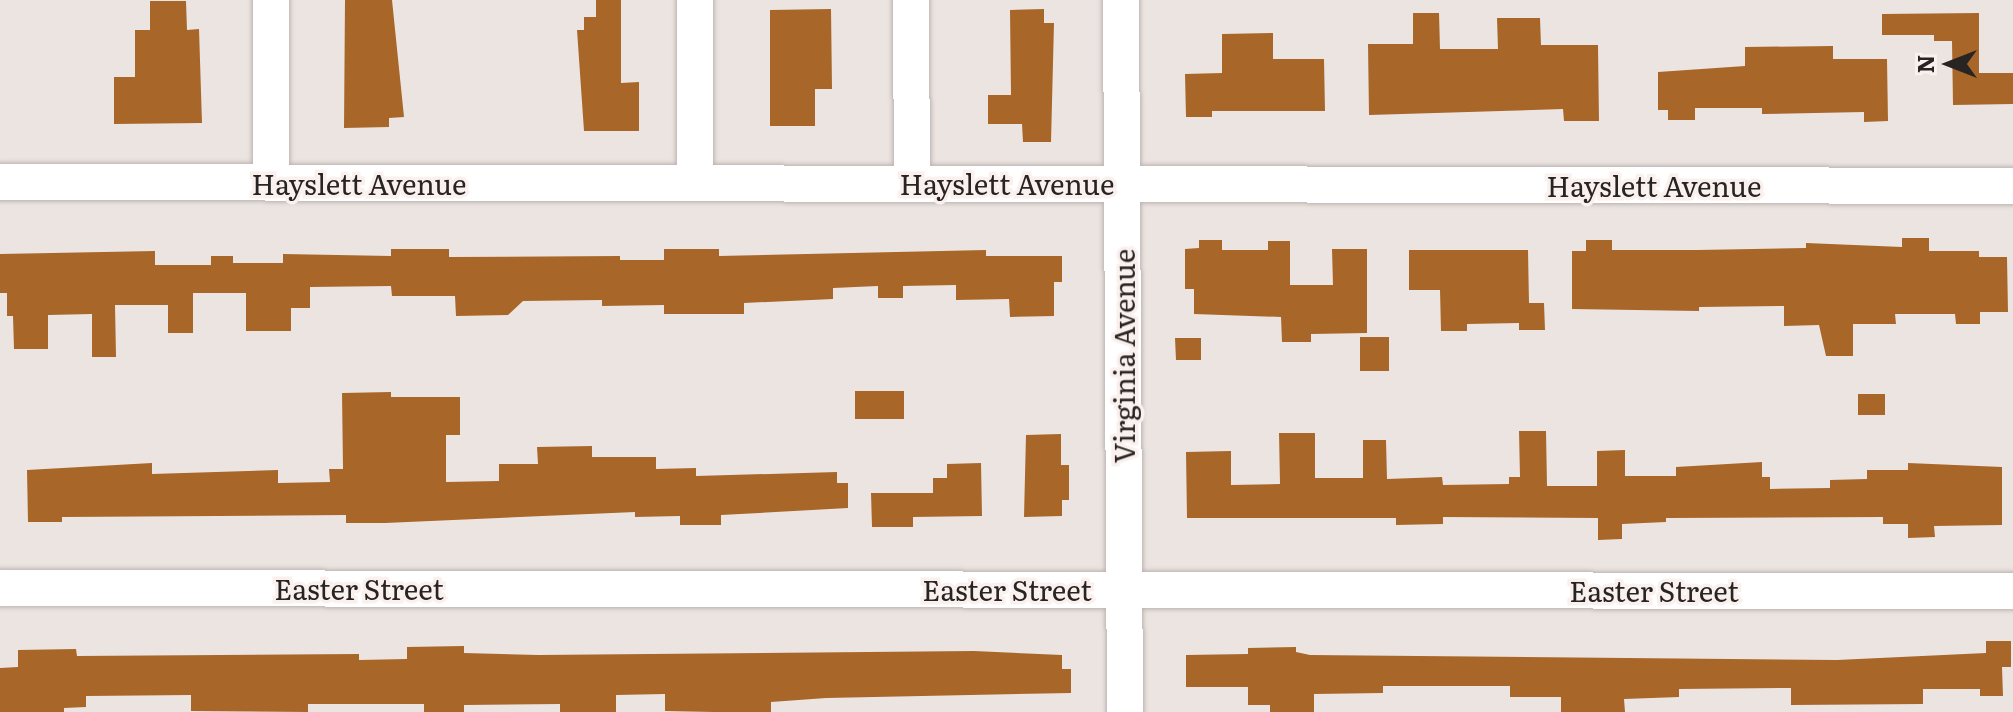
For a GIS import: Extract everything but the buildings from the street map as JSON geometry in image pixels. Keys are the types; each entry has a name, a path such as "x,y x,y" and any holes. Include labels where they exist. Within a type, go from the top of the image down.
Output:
{"street":[{"path":"271,0 271,183"},
{"path":"695,0 695,183"},
{"path":"911,0 912,184"},
{"name":"Virginia Avenue","path":"1121,0 1125,712"},
{"name":"Hayslett Avenue","path":"0,182 2013,186"},
{"name":"Easter Street","path":"0,588 2013,591"}]}
